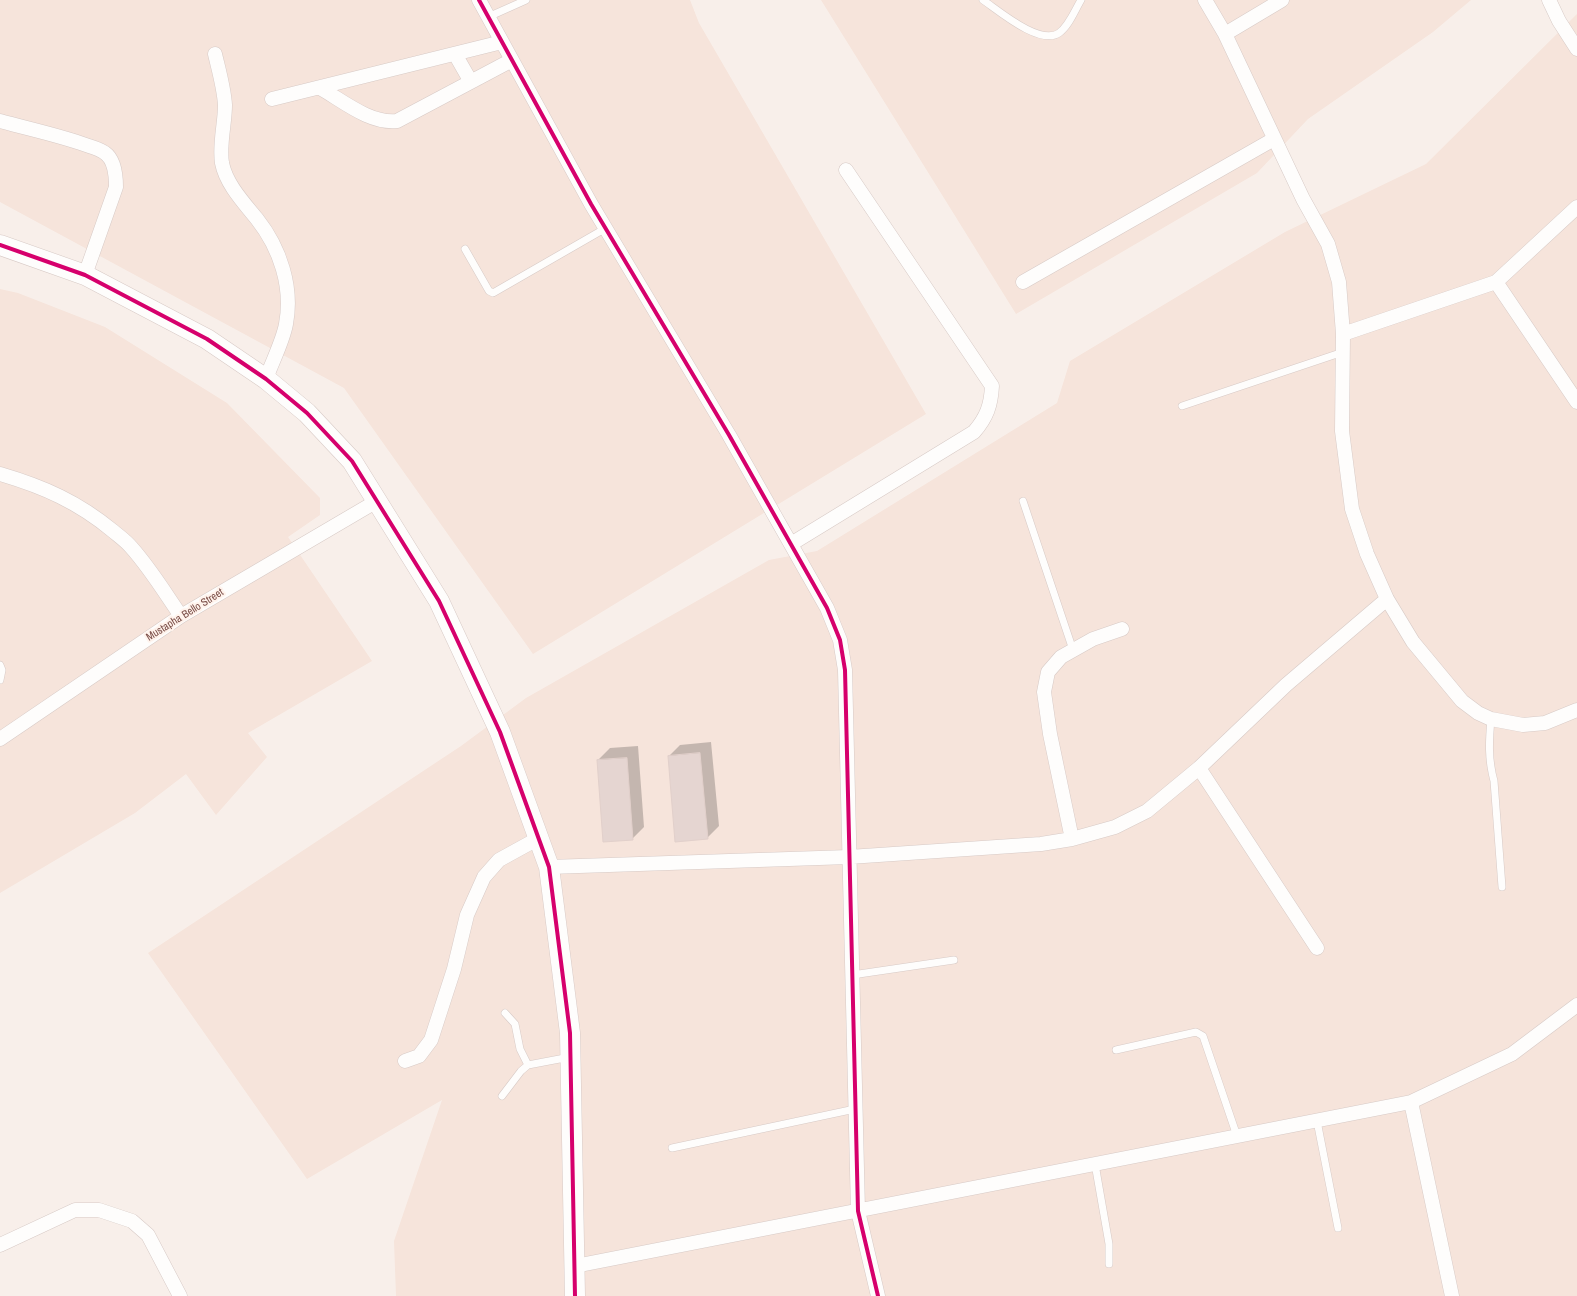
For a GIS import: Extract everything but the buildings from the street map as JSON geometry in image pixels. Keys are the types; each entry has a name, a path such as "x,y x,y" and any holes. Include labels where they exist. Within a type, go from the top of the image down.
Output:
{"street":[{"path":"479,0 606,228 729,435 791,544 827,608 840,640 845,670 858,1211 878,1296"},
{"path":"1205,0 1225,34 1303,199 1328,244 1340,282 1343,334 1342,431 1352,509 1367,554 1387,599 1413,642 1462,700 1478,712 1492,719 1523,725 1545,723 1577,710"},
{"path":"1225,34 1282,0"},
{"path":"1549,0 1559,21 1577,49"},
{"path":"272,99 502,42"},
{"path":"215,54 225,105 222,132 222,163 234,190 263,226 282,261 287,292 286,324 266,378"},
{"path":"455,54 471,82"},
{"path":"320,88 377,120 388,122 398,121 512,60"},
{"path":"0,122 67,139 96,149 106,154 112,163 116,176 116,187 85,275"},
{"path":"1023,282 1274,139"},
{"path":"791,544 974,432 983,422 991,405 992,386 846,170"},
{"path":"1343,334 1496,282 1577,207"},
{"path":"0,246 85,275 207,339 266,378 308,413 352,461 439,601 500,732 550,867 570,1033 575,1296"},
{"path":"1496,282 1577,402"},
{"path":"0,474 29,482 53,492 74,502 97,518 131,546 181,616"},
{"name":"Mustapha Bello Street","path":"0,739 181,616 377,500"},
{"path":"550,867 849,857 1041,844 1072,839 1115,827 1147,810 1199,768 1286,684 1387,599"},
{"path":"1072,839 1050,734 1044,692 1048,672 1061,657 1073,650 1093,639 1122,629"},
{"path":"1199,768 1317,948"},
{"path":"405,1061 420,1056 431,1040 454,969 467,915 484,877 499,860 539,838"},
{"path":"575,1266 1411,1102 1512,1054 1577,1005"},
{"path":"1411,1102 1452,1296"},
{"path":"0,1245 75,1210 99,1210 132,1222 148,1235 180,1296"}],"lane":[{"path":"488,17 515,2 526,0"},
{"path":"983,0 1033,33 1048,36 1057,34 1063,29 1081,0"},
{"path":"465,249 489,291 493,293 606,228"},
{"path":"1182,406 1343,352"},
{"path":"1023,501 1073,650"},
{"path":"0,665 2,670 0,680"},
{"path":"1492,719 1488,745 1489,765 1494,781 1502,887"},
{"path":"852,975 954,960"},
{"path":"505,1013 515,1024 520,1049 528,1065"},
{"path":"1116,1050 1196,1032 1203,1036 1237,1136"},
{"path":"502,1096 521,1071 528,1065 570,1057"},
{"path":"672,1148 855,1109"},
{"path":"1317,1120 1338,1228"},
{"path":"1095,1164 1108,1236 1109,1264"}],"shaded area":[{"path":"0,0 690,0 699,23 926,414 533,654 344,388 0,202"},
{"path":"821,0 1471,0 1433,32 1308,119 1257,173 1016,314"},
{"path":"1577,14 1577,1296 396,1296 394,1241 442,1100 307,1179 148,953 461,746 526,698 769,560 817,551 1057,403 1070,361 1285,232 1426,164"},
{"path":"0,289 18,293 105,327 227,403 320,498 320,515 288,537 372,661 248,733 267,757 216,815 186,774 135,813 0,893"}],"cycle path":[{"path":"479,0 591,204 729,435 827,608 840,640 845,670 858,1211 878,1296"},
{"path":"0,245 85,275 207,339 266,379 307,413 352,461 439,601 500,732 549,867 570,1033 575,1296"}]}
